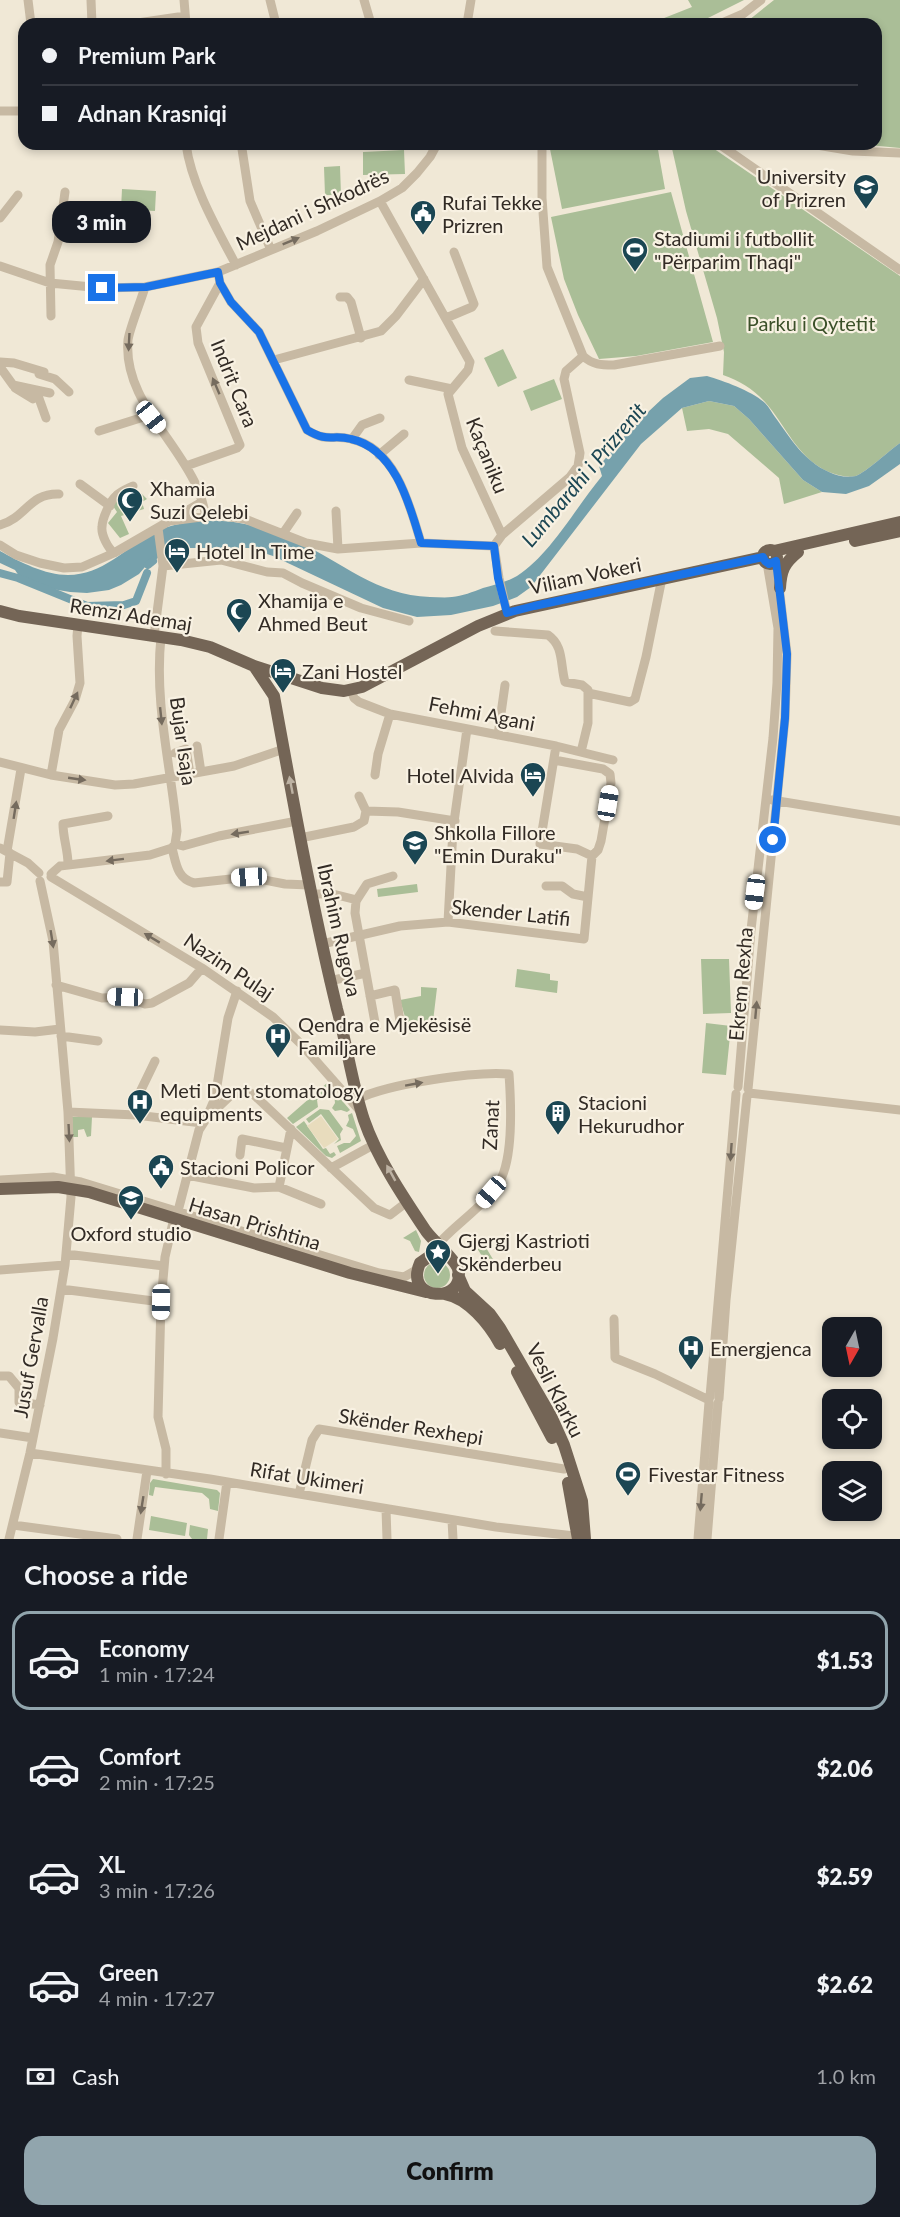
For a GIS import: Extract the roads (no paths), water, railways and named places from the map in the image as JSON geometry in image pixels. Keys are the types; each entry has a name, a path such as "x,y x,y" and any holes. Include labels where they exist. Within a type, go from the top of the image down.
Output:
{"main road":[{"name":"Viliam Vokeri","path":"771,558 900,522"},
{"name":"Viliam Vokeri","path":"254,666 333,691 351,690 391,673 506,610 900,531"},
{"path":"780,588 780,576 784,565 798,552"},
{"name":"Remzi Ademaj","path":"0,611 210,647 254,666"},
{"name":"Ibrahim Rugova","path":"254,666 274,696 329,981 362,1114 375,1144 407,1202 447,1256"},
{"path":"274,696 279,686 290,678"},
{"path":"0,1189 71,1184"},
{"name":"Hasan Prishtina","path":"71,1184 89,1192 176,1214 350,1273 427,1292"},
{"path":"438,1254 447,1256 456,1264 458,1275 454,1287 445,1294 427,1292 419,1282 420,1263 429,1256 438,1254"},
{"name":"Vesli Klarku","path":"458,1275 465,1291 490,1314 500,1328 551,1416 564,1445 582,1501 581,1538"},
{"name":"Vesli Klarku","path":"445,1294 463,1301 495,1334 544,1422 564,1469 581,1538"}],"street":[{"path":"28,0 30,18"},
{"path":"91,0 92,18"},
{"path":"184,0 185,18"},
{"path":"270,0 274,18"},
{"path":"364,0 369,18"},
{"path":"468,18 471,0"},
{"path":"734,18 761,0"},
{"path":"0,111 18,111"},
{"path":"187,150 207,206 236,265"},
{"path":"242,150 250,201 271,250"},
{"name":"Mejdani i Shkodrës","path":"0,266 50,283 102,288 146,287 218,272 317,231 380,201 402,188 417,173 434,150"},
{"path":"542,150 542,198 547,267 583,356 590,363 614,365 720,346"},
{"path":"728,150 900,270"},
{"path":"847,150 900,153"},
{"path":"51,316 50,265 58,242 65,192"},
{"path":"0,218 18,195"},
{"path":"380,201 470,362 468,370 452,389 410,380"},
{"path":"446,318 474,304 454,252"},
{"path":"218,272 220,283 231,302 259,332 307,430 321,438 352,439 379,455 393,470 407,497 421,543"},
{"path":"274,360 381,331 387,327 424,279"},
{"name":"Indrit Cara","path":"186,466 237,448 240,444 198,343 196,327 220,283"},
{"path":"146,287 128,341 129,361 150,415 170,440 196,483 206,516"},
{"path":"340,297 347,297 351,302 361,338"},
{"path":"506,610 498,578 494,546 502,535 570,477 578,466 580,453 564,379 566,371 583,356"},
{"path":"0,362 14,363 41,371 40,375 55,380 69,392"},
{"path":"0,367 13,385 35,394 50,393"},
{"name":"Kaçaniku","path":"452,389 448,394 462,448 502,535"},
{"path":"35,394 46,418"},
{"path":"99,431 150,415"},
{"path":"352,439 362,425 380,418"},
{"path":"379,455 404,434"},
{"path":"80,484 110,506"},
{"path":"114,553 101,527 117,495 133,486"},
{"path":"0,525 19,516 40,496 59,494"},
{"path":"0,545 28,560 69,568 82,567 158,531 191,507 202,502"},
{"path":"336,511 338,549"},
{"path":"284,532 297,513"},
{"path":"170,521 217,515 245,519 284,532 306,543 338,549 421,543 494,546"},
{"name":"Bujar Isaja","path":"158,531 163,564 158,637 159,699 177,831 173,846 180,875 186,881 194,883 249,877 310,890"},
{"name":"Ekrem Rexha","path":"698,1539 744,1092 777,801 787,678 780,588 771,558"},
{"name":"Ekrem Rexha","path":"744,1092 751,930 776,708 779,659 771,558"},
{"path":"163,564 221,560 267,572 283,573 361,608 409,621"},
{"path":"588,693 630,702 635,699 662,578"},
{"path":"51,776 59,730 75,700 80,683 78,625"},
{"path":"495,631 548,635 560,648 565,682 582,685 588,690 588,723 581,752"},
{"path":"498,735 505,685"},
{"name":"Fehmi Agani","path":"351,690 354,698 359,702 390,714 556,746 613,760"},
{"path":"375,775 378,754 390,714"},
{"path":"448,922 455,821 467,729"},
{"path":"197,746 201,772"},
{"path":"556,746 540,844 577,849 592,856"},
{"path":"175,753 186,749 190,774"},
{"path":"0,762 51,776 115,785 134,784 234,766 284,749"},
{"name":"Skender Latifi","path":"322,944 400,926 448,922 584,939 592,856 598,850 601,841 611,783 610,774 603,769 554,760"},
{"path":"0,882 7,882 6,850 21,769"},
{"path":"300,838 354,827 364,821 366,811 359,796"},
{"path":"766,799 900,821"},
{"path":"366,811 398,812 455,821"},
{"path":"68,864 68,847 63,834 63,824 108,816"},
{"path":"6,850 28,863 40,877 44,870 51,876 60,866 68,864 150,855 173,846 183,846 297,821"},
{"name":"Nazim Pulaj","path":"51,876 237,991 280,1024 302,1045 362,1114"},
{"path":"376,1028 355,912 357,900 367,884 393,876"},
{"name":"Jusuf Gervalla","path":"9,1539 40,1405 65,1265 70,1207 68,1112 53,941 40,877"},
{"name":"Skender Latifi","path":"546,886 562,886 573,894 588,897"},
{"path":"310,890 357,900"},
{"path":"56,985 102,998 125,997 145,1004 152,1003 189,983 202,968"},
{"path":"329,981 366,973"},
{"path":"370,996 395,990 400,1021"},
{"path":"166,1474 166,1449 158,1417 164,1266 187,1175 218,1085 228,1018 237,991"},
{"path":"0,1030 60,1033 98,1041"},
{"path":"136,1115 141,1090 155,1061"},
{"name":"Zanat","path":"358,1099 371,1092 428,1082 478,1075 509,1074 511,1097 504,1172 500,1182 483,1202 437,1245 429,1256"},
{"path":"218,1085 236,1093"},
{"path":"204,1121 223,1102 243,1090 253,1094 374,1208 387,1215 394,1213 407,1202"},
{"path":"744,1092 900,1110"},
{"path":"68,1112 204,1121"},
{"path":"279,1187 291,1129"},
{"path":"240,1155 243,1139 286,1149"},
{"path":"331,1168 375,1144"},
{"path":"187,1175 254,1188 279,1187 321,1204"},
{"path":"0,1180 53,1177 71,1184"},
{"name":"Hasan Prishtina","path":"71,1184 379,1273 404,1277 418,1269"},
{"path":"70,1207 80,1195 89,1192"},
{"path":"66,1254 164,1266"},
{"path":"0,1270 65,1265"},
{"path":"61,1289 161,1302"},
{"path":"614,1319 615,1358 713,1400"},
{"path":"0,1376 9,1376 20,1388 19,1402 40,1405"},
{"name":"Ekrem Rexha","path":"707,1539 713,1400"},
{"name":"Skënder Rexhepi","path":"299,1494 312,1440 319,1429 564,1469"},
{"path":"0,1433 33,1438"},
{"name":"Rifat Ukimeri","path":"30,1453 227,1482 452,1520 520,1534 581,1538"},
{"path":"136,1539 147,1471"},
{"path":"219,1539 227,1482"},
{"path":"386,1509 387,1539"},
{"path":"452,1520 453,1539"},
{"path":"13,1525 69,1536 117,1539"}],"water":[{"path":"707,376 753,394 766,405 805,456 835,475 856,476 900,443 900,464 869,486 846,494 822,492 803,480 749,419 734,406 709,401 682,408 641,444 531,587 517,597 493,606 451,615 417,617 383,608 273,556 249,548 188,548 159,557 153,562 151,560 139,574 121,585 109,590 87,593 52,589 19,576 15,570 0,563 0,551 42,570 68,575 80,574 92,571 113,560 163,528 212,520 250,525 286,536 360,576 393,590 430,597 464,595 509,580 529,567 552,543 602,476 599,466 632,427 663,398 690,378"}],"waterway":[{"path":"148,565 153,561"},
{"path":"0,573 87,606 124,605 136,601 147,573"}],"place":[{"name":"University of Prizren","path":"866,210"},
{"name":"Rufai Tekke Prizren","path":"423,236"},
{"name":"Stadiumi i futbollit \"Përparim Thaqi\"","path":"635,273"},
{"name":"Xhamia Suzi Qelebi","path":"130,523"},
{"name":"Hotel In Time","path":"177,574"},
{"name":"Xhamija e Ahmed Beut","path":"239,634"},
{"name":"Zani Hostel","path":"283,694"},
{"name":"Hotel Alvida","path":"533,798"},
{"name":"Shkolla Fillore \"Emin Duraku\"","path":"415,866"},
{"name":"Qendra e Mjekësisë Familjare","path":"278,1059"},
{"name":"Meti Dent stomatology equipments","path":"140,1125"},
{"name":"Stacioni Hekurudhor","path":"558,1136"},
{"name":"Stacioni Policor","path":"161,1190"},
{"name":"Oxford studio","path":"131,1221"},
{"name":"Gjergj Kastrioti Skënderbeu","path":"438,1275"},
{"name":"Emergjenca","path":"691,1371"},
{"name":"Fivestar Fitness","path":"628,1497"}],"park label":[{"name":"Parku i Qytetit","path":"811,323"}],"water label":[{"name":"Lumbardhi i Prizrenit","path":"583,474"}]}
